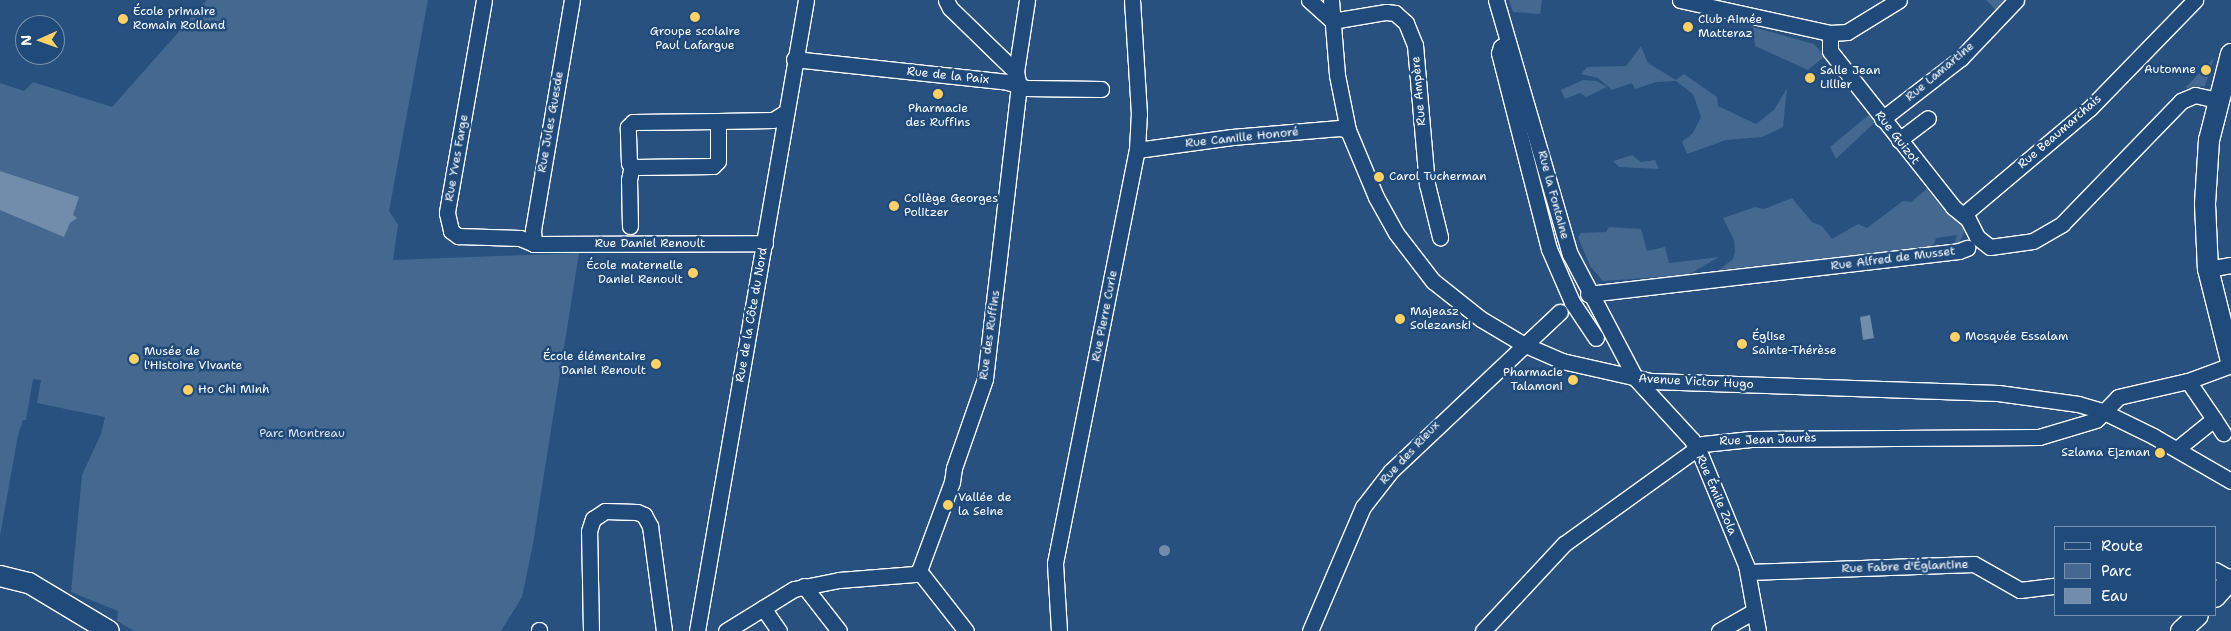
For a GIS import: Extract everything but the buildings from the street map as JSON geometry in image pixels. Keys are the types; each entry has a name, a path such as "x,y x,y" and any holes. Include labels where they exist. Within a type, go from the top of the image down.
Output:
{"main road":[{"path":"2231,54 2217,100 2209,140 2205,204 2208,269 2231,361"},
{"path":"0,576 29,583 84,624 109,631"},
{"path":"2216,596 2231,579"},
{"path":"2181,631 2197,616"}],"street":[{"name":"Rue Yves Farge","path":"484,0 448,222 458,236 520,238 534,244"},
{"name":"Rue Jules Guesde","path":"534,244 533,230 572,0"},
{"name":"Rue de la Côte du Nord","path":"697,631 783,138 784,113 806,0"},
{"path":"946,0 950,8 1018,79"},
{"name":"Rue des Ruffins","path":"919,571 985,380 1016,130 1018,79 1027,0"},
{"name":"Rue Pierre Curie","path":"1059,631 1055,563 1137,150 1139,114 1132,0"},
{"path":"1309,0 1332,21"},
{"name":"Avenue Victor Hugo","path":"1331,0 1337,75 1348,130 1384,211 1433,281 1481,319 1523,344 1562,361 1636,379 2021,396 2099,416 2153,436 2178,448 2231,481"},
{"name":"Rue la Fontaine","path":"1496,0 1530,109 1559,225 1588,294 1636,379"},
{"path":"1680,0 1726,5 1830,33 1847,32 1899,0"},
{"name":"Rue Lamartine","path":"1882,120 1960,58 2016,0"},
{"name":"Rue Beaumarchais","path":"1963,215 2090,108 2194,0"},
{"name":"Rue Ampère","path":"1332,21 1386,12 1395,13 1406,23 1415,44 1426,184 1440,238"},
{"name":"Rue Guizot","path":"1830,33 1830,51 1882,120 1952,207 1963,215 1975,242"},
{"path":"1508,42 1501,47 1499,53 1549,249 1572,302 1596,338"},
{"name":"Rue de la Paix","path":"794,59 1008,82 1018,79 1101,89"},
{"name":"Rue Alfred de Musset","path":"1588,294 1959,251 1975,242 1990,247 2033,241 2062,224 2181,101 2195,95 2217,100"},
{"path":"630,226 629,180 632,165 629,163 628,127 633,122 777,120 784,113"},
{"path":"1899,140 1928,118"},
{"path":"632,165 713,166 718,162 718,121"},
{"name":"Rue Camille Honoré","path":"1137,150 1232,137 1340,128 1348,130"},
{"name":"Rue Daniel Renoult","path":"534,244 765,243"},
{"path":"2208,269 2231,266"},
{"name":"Rue des Rieux","path":"1310,631 1363,507 1420,440 1560,312"},
{"path":"2099,416 2118,396 2188,381 2231,366"},
{"name":"Rue Émile Zola","path":"1636,379 1696,447 1748,572 1758,631"},
{"path":"2188,381 2223,433"},
{"path":"2064,430 2075,409"},
{"name":"Rue Jean Jaurès","path":"1483,631 1564,544 1696,447 1711,442 1751,439 2039,438 2099,416"},
{"path":"2178,448 2214,419"},
{"path":"590,631 589,531 593,518 606,511 637,512 644,515 650,526 664,631"},
{"name":"Rue Fabre d'Églantine","path":"1748,572 1974,564 2020,590 2054,586"},
{"path":"726,631 794,589 839,580 906,576 919,571 966,631"},
{"path":"2216,571 2231,579"},
{"path":"804,586 838,631"},
{"path":"763,608 779,631"},
{"path":"1719,631 1754,610"}],"green space":[{"name":"Parc Montreau","path":"207,0 428,0 389,211 398,225 393,260 579,253 533,544 522,597 501,631 134,631 117,621 118,611 71,592 82,475 101,434 105,417 37,403 41,380 33,379 26,420 23,420 18,435 0,536 0,83 24,91 33,82 112,107"},
{"path":"1509,0 1542,0 1540,14 1513,12"},
{"path":"1986,0 2009,0 1998,12"},
{"path":"1753,27 1814,44 1825,56 1808,70 1755,46"},
{"path":"1641,46 1648,63 1676,80 1684,74 1717,97 1718,106 1756,124 1774,110 1787,88 1783,127 1762,137 1726,140 1687,154 1682,142 1693,133 1701,117 1693,94 1676,81 1656,82 1635,89 1632,83 1612,90 1598,78 1581,74 1587,67 1626,66"},
{"path":"2214,58 2205,86 2186,88 2186,87"},
{"path":"1583,80 1597,81 1607,87 1586,97 1580,93 1565,99 1561,90"},
{"path":"1870,114 1874,123 1836,159 1830,147"},
{"path":"1632,155 1641,162 1655,160 1659,169 1619,167 1613,161"},
{"path":"1927,189 1943,209 1963,224 1964,233 1959,243 1954,245 1957,235 1936,238 1933,247 1719,270 1733,259 1735,252 1734,240 1723,218 1755,207 1764,209 1792,198 1812,222 1822,226 1832,239 1858,224 1867,228 1903,201 1911,202"},
{"path":"1609,227 1641,229 1647,251 1665,247 1669,263 1719,257 1688,275 1603,281 1590,266 1578,237 1581,233 1606,232"}],"water":[{"path":"0,171 79,197 73,215 77,218 70,223 64,237 0,210"},
{"path":"1870,315 1874,338 1863,340 1860,317"},
{"path":"1164,544 1170,550 1164,556 1158,550"}],"place":[{"name":"Groupe scolaire Paul Lafargue","path":"695,17"},
{"name":"École primaire Romain Rolland","path":"123,19"},
{"name":"Club Aimée Matteraz","path":"1688,27"},
{"name":"Automne","path":"2206,70"},
{"name":"Salle Jean Lillier","path":"1810,78"},
{"name":"Pharmacie des Ruffins","path":"938,94"},
{"name":"Carol Tucherman","path":"1379,177"},
{"name":"Collège Georges Politzer","path":"894,206"},
{"name":"École maternelle Daniel Renoult","path":"693,273"},
{"name":"Majeasz Solezanski","path":"1400,319"},
{"name":"Mosquée Essalam","path":"1955,337"},
{"name":"Église Sainte-Thérèse","path":"1742,344"},
{"name":"Musée de l'Histoire Vivante","path":"134,359"},
{"name":"École élémentaire Daniel Renoult","path":"656,364"},
{"name":"Pharmacie Talamoni","path":"1573,380"},
{"name":"Ho Chi Minh","path":"188,390"},
{"name":"Szlama Ejzman","path":"2160,453"},
{"name":"Vallée de la Seine","path":"948,505"}]}
